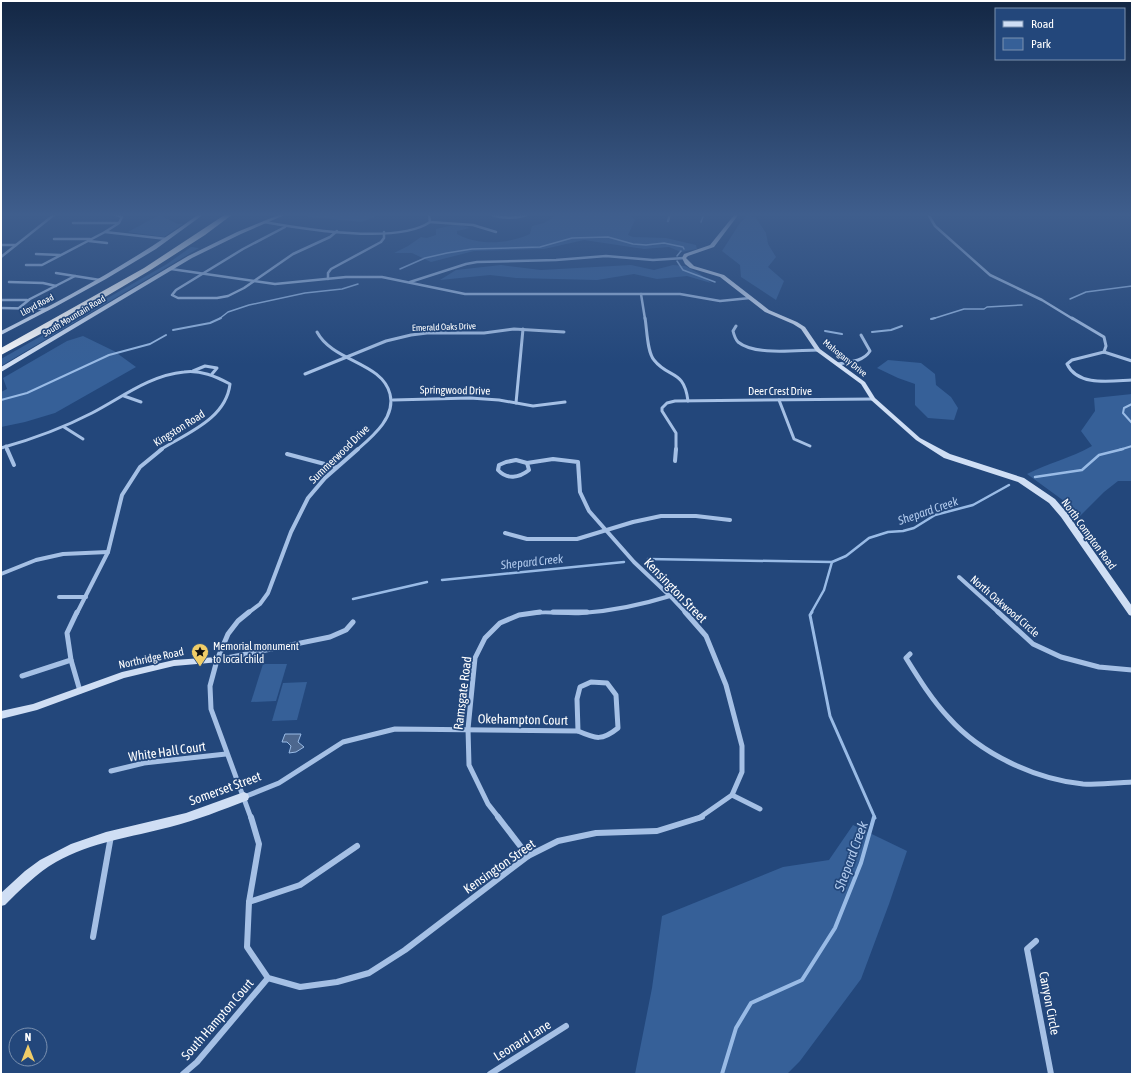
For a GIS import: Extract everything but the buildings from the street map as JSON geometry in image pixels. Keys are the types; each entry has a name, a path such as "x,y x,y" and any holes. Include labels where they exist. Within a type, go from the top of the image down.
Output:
{"highway":[{"path":"1,343 142,264"},
{"path":"1,353 154,264"}],"street":[{"path":"26,265 44,264"},
{"name":"Lloyd Road","path":"1,333 49,309 126,264"},
{"name":"South Mountain Road","path":"1,370 179,264"},
{"path":"219,264 176,290 172,295 178,298 217,298 228,296 278,264"},
{"path":"328,279 328,273 331,269 340,264"},
{"path":"410,282 465,264"},
{"name":"Mahogany Drive","path":"687,264 722,276 768,311 794,322 803,328 818,350 863,383 873,399"},
{"path":"977,264 986,272 1061,311 1104,337 1106,346 1104,352"},
{"path":"171,269 253,281 288,284 370,276 393,278 464,294 680,294 720,301 750,298"},
{"path":"56,274 100,280"},
{"path":"19,308 28,300 75,276"},
{"path":"9,282 37,282 56,286"},
{"path":"641,294 653,360 657,365 679,377 684,382 688,401"},
{"path":"1,300 28,300"},
{"path":"1,308 49,309"},
{"path":"736,326 733,331 736,340 745,346 768,350 818,350"},
{"path":"516,403 523,329"},
{"name":"Emerald Oaks Drive","path":"305,374 386,341 412,335 427,333 484,333 523,329 564,332"},
{"path":"317,332 328,347 372,372 384,382 393,400"},
{"path":"837,364 868,356 870,351 861,335"},
{"path":"1132,361 1104,352 1072,360 1067,364 1068,369 1073,374 1087,380 1132,380"},
{"path":"192,371 199,367 210,366 217,368 212,374"},
{"name":"Kingston Road","path":"1,448 64,426 124,396 152,380 165,375 192,371 218,376 230,384 229,393 219,410 212,418 158,451 137,472 122,495 108,552 67,632 71,660 80,691"},
{"path":"124,396 141,402"},
{"name":"Springwood Drive","path":"393,400 421,398 470,398 516,403 529,406 550,406 565,402"},
{"name":"Deer Crest Drive","path":"675,461 677,442 675,430 662,414 662,408 667,403 675,401 873,399"},
{"name":"North Compton Road","path":"873,399 918,439 946,456 1021,480 1052,501 1064,515 1132,614"},
{"name":"Summerwood Drive","path":"218,660 228,634 238,621 260,604 268,593 296,520 309,496 336,467 382,424 390,412 393,400"},
{"path":"779,400 794,438 810,446"},
{"path":"64,426 83,439"},
{"path":"6,446 14,465"},
{"path":"287,454 336,467"},
{"name":"Kensington Street","path":"268,978 300,986 337,982 369,973 405,950 528,856 558,840 596,833 657,831 702,818 732,795 742,772 742,746 726,685 706,636 670,596 634,562 589,511 580,492 578,462 553,459 527,463"},
{"path":"507,460 518,460 527,463 529,470 524,475 515,477 501,474 498,470 498,465 507,460"},
{"path":"504,533 527,538 577,539 633,522 661,516 696,516 730,520"},
{"path":"1,574 36,560 63,554 108,552"},
{"name":"North Oakwood Circle","path":"959,577 1034,644 1061,657 1099,668 1132,670"},
{"name":"Ramsgate Road","path":"528,856 488,804 469,765 468,729 476,658 485,638 500,623 519,615 542,612 581,613 637,606 670,596"},
{"path":"59,597 86,597"},
{"name":"Northridge Road","path":"1,715 34,707 122,675 174,663 218,660 330,637 346,630 353,622"},
{"path":"910,654 906,658 944,712 966,734 997,755 1034,772 1078,783 1132,782"},
{"path":"22,676 71,660"},
{"path":"218,660 210,686 211,709 226,754 244,798 259,844 249,902 247,947 268,978"},
{"name":"Okehampton Court","path":"468,729 578,731 594,739 607,737 618,728 616,695 607,683 591,682 580,688 576,699 578,731"},
{"name":"Somerset Street","path":"1,901 23,878 60,854 82,844 111,835 186,818 244,798 280,782 343,742 395,729 468,729"},
{"name":"White Hall Court","path":"111,771 144,763 226,754"},
{"path":"732,795 760,809"},
{"path":"93,937 111,835"},
{"path":"249,902 300,885 357,846"},
{"name":"Canyon Circle","path":"1036,941 1027,950 1051,1074"},
{"name":"South Hampton Court","path":"183,1074 197,1062 268,978"},
{"name":"Leonard Lane","path":"490,1074 566,1026"}],"green space":[{"path":"167,264 172,264 1,366 1,359"},
{"path":"739,264 770,264 768,267 784,281 776,300 741,277"},
{"path":"501,265 541,270 631,265 654,270 673,265 685,266 700,274 711,283 687,276 657,279 634,274 597,280 516,278 490,275 440,280 456,270"},
{"path":"83,336 114,351 136,367 55,413 1,427 1,392 7,389 3,378 67,341"},
{"path":"888,360 921,363 935,374 936,385 951,397 958,408 954,420 928,418 915,405 915,384 877,368"},
{"path":"1132,394 1132,481 1118,481 1104,492 1080,516 1064,501 1027,474 1092,446 1081,431 1095,411 1094,398"},
{"path":"263,664 287,664 276,701 251,702"},
{"path":"307,682 297,720 272,721 283,683"},
{"path":"853,825 907,851 861,979 800,1061 787,1074 635,1074 652,988 662,916 783,867 829,860"}],"shaded area":[{"path":"285,734 301,734 298,742 304,747 296,752 289,753 291,746 287,742 282,742"}],"waterway":[{"path":"400,269 411,264"},
{"path":"679,264 683,270 715,282"},
{"path":"219,319 228,312 249,305 305,293 342,289 358,284"},
{"path":"1070,299 1086,292 1132,286"},
{"path":"932,319 964,309 984,309 987,307 1022,305"},
{"path":"931,319 935,318"},
{"path":"173,330 210,323 219,319"},
{"path":"872,332 891,330 902,326"},
{"path":"825,331 842,334"},
{"path":"1,400 27,393 109,355 150,344 166,335"},
{"name":"Shepard Creek","path":"1132,404 1124,408 1123,413 1132,423"},
{"name":"Shepard Creek","path":"1119,450 1132,446"},
{"name":"Shepard Creek","path":"1119,450 1123,449"},
{"name":"Shepard Creek","path":"1035,477 1082,470 1099,455 1119,450"},
{"name":"Shepard Creek","path":"832,562 846,556 869,538 888,532 903,531 914,528 935,515 973,505 1009,485"},
{"name":"Shepard Creek","path":"648,559 832,562"},
{"name":"Shepard Creek","path":"442,580 624,562"},
{"name":"Shepard Creek","path":"811,613 824,590 832,562"},
{"name":"Shepard Creek","path":"353,599 427,582"},
{"name":"Shepard Creek","path":"812,612 810,615 830,716 875,818"},
{"name":"Shepard Creek","path":"722,1074 736,1028 751,1003 802,980 835,928 861,863 874,817"}],"place":[{"name":"Memorial monument to local child","path":"200,667"}]}
